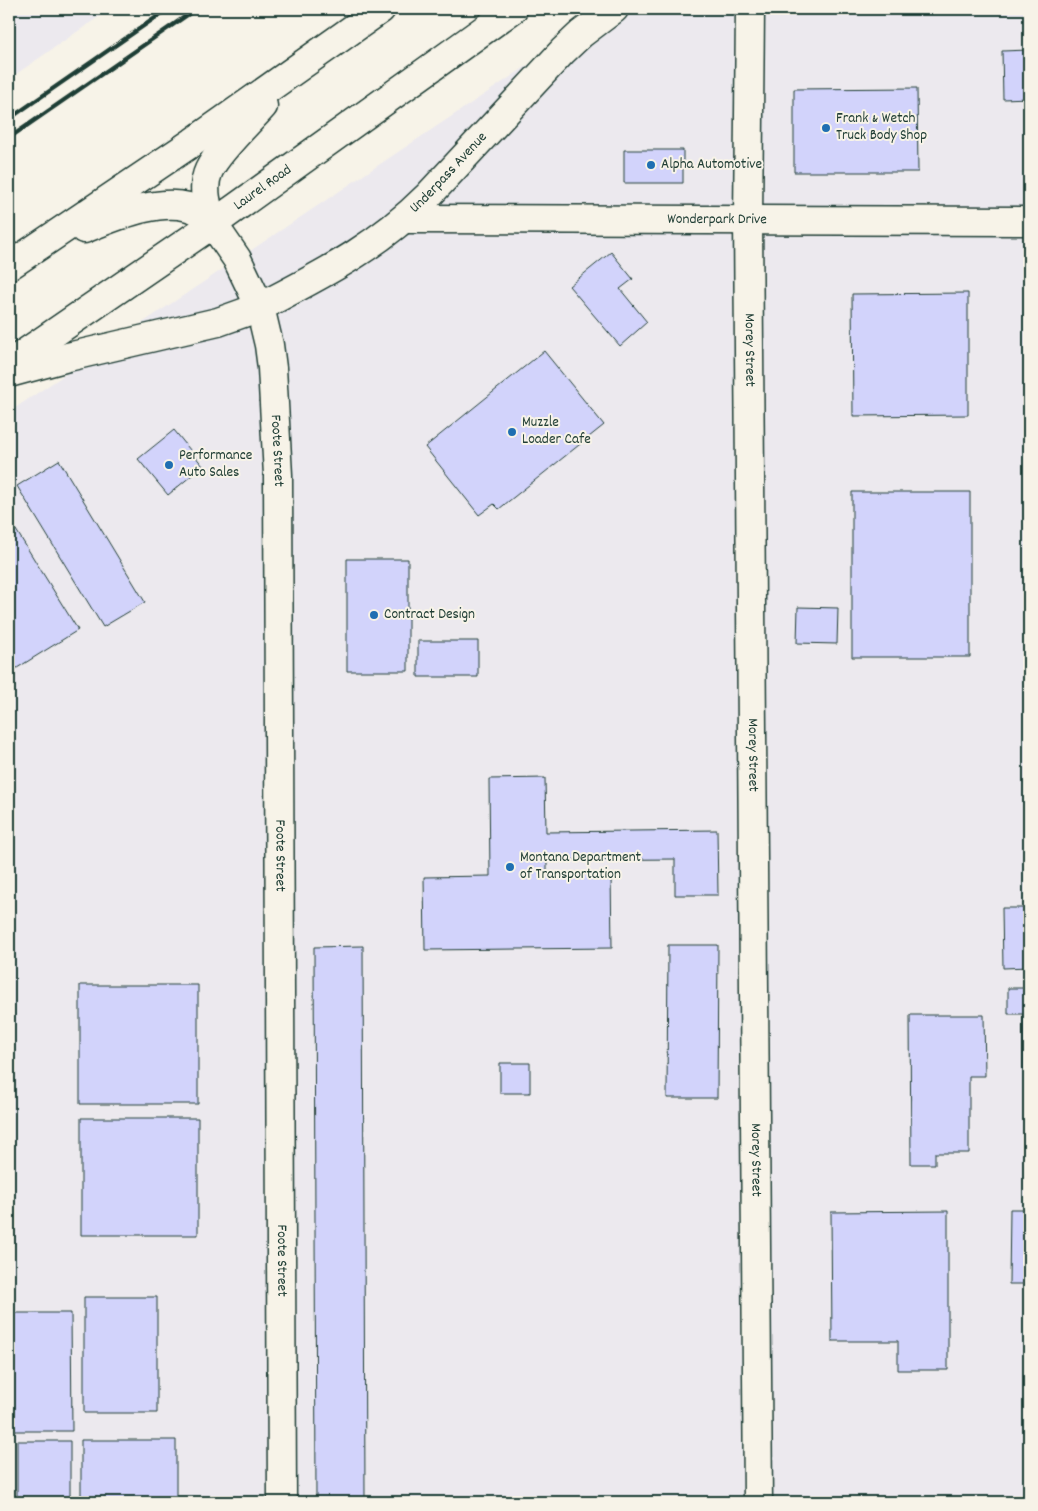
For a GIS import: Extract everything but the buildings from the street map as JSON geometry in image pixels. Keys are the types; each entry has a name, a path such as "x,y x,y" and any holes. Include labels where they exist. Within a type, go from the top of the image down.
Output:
{"street":[{"path":"13,263 185,148 381,9"},
{"name":"Laurel Road","path":"9,364 213,224 513,9"},
{"name":"Underpass Avenue","path":"9,373 68,357 218,322 260,307 360,252 405,219 428,197 562,51 614,9"},
{"name":"Morey Street","path":"750,9 748,220 758,1502"},
{"path":"213,224 207,207 205,190 209,171 217,157 295,70"},
{"path":"13,263 94,225 118,215 141,209 174,205 186,207 202,213 213,224"},
{"name":"Wonderpark Drive","path":"405,219 1029,221"},
{"name":"Foote Street","path":"213,224 236,259 260,307 272,368 278,475 282,1502"}],"shaded area":[{"path":"9,9 110,9 9,79"},
{"path":"612,9 1029,9 1029,1502 9,1502 9,412"}],"railway":[{"path":"9,119 168,9"},
{"path":"9,138 196,9"}],"place":[{"name":"Frank & Wetch Truck Body Shop","path":"826,128"},
{"name":"Alpha Automotive","path":"651,165"},
{"name":"Muzzle Loader Cafe","path":"512,432"},
{"name":"Performance Auto Sales","path":"169,465"},
{"name":"Contract Design","path":"374,615"},
{"name":"Montana Department of Transportation","path":"510,867"}]}
